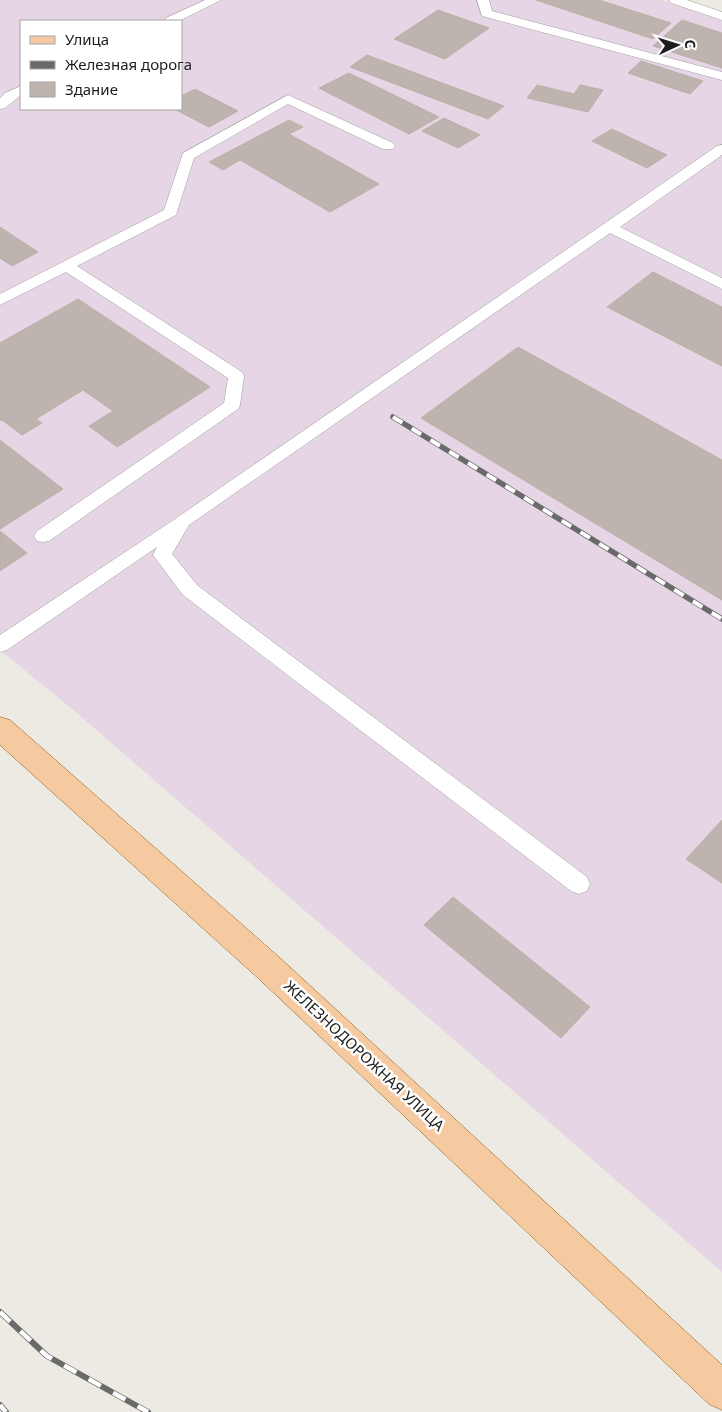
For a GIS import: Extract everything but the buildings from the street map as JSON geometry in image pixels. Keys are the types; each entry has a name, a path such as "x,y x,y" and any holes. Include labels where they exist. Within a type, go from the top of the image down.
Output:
{"main road":[{"name":"ЖЕЛЕЗНОДОРОЖНАЯ УЛИЦА","path":"0,728 276,974 722,1390"}],"lane":[{"path":"172,20 215,0"},
{"path":"484,0 486,13 722,76"},
{"path":"675,0 722,16"},
{"path":"0,105 20,91"},
{"path":"0,300 172,212 188,156 288,99 388,146"},
{"path":"0,645 722,149"},
{"path":"609,227 722,284"},
{"path":"43,536 232,405 236,376 65,266"},
{"path":"183,521 162,555 190,590 579,884"}],"shaded area":[{"path":"0,0 661,0 722,21 722,1272 71,708 0,650"}],"railway":[{"path":"393,417 722,619"},
{"path":"0,1312 47,1356 148,1412"},
{"path":"0,1405 6,1412"}]}
